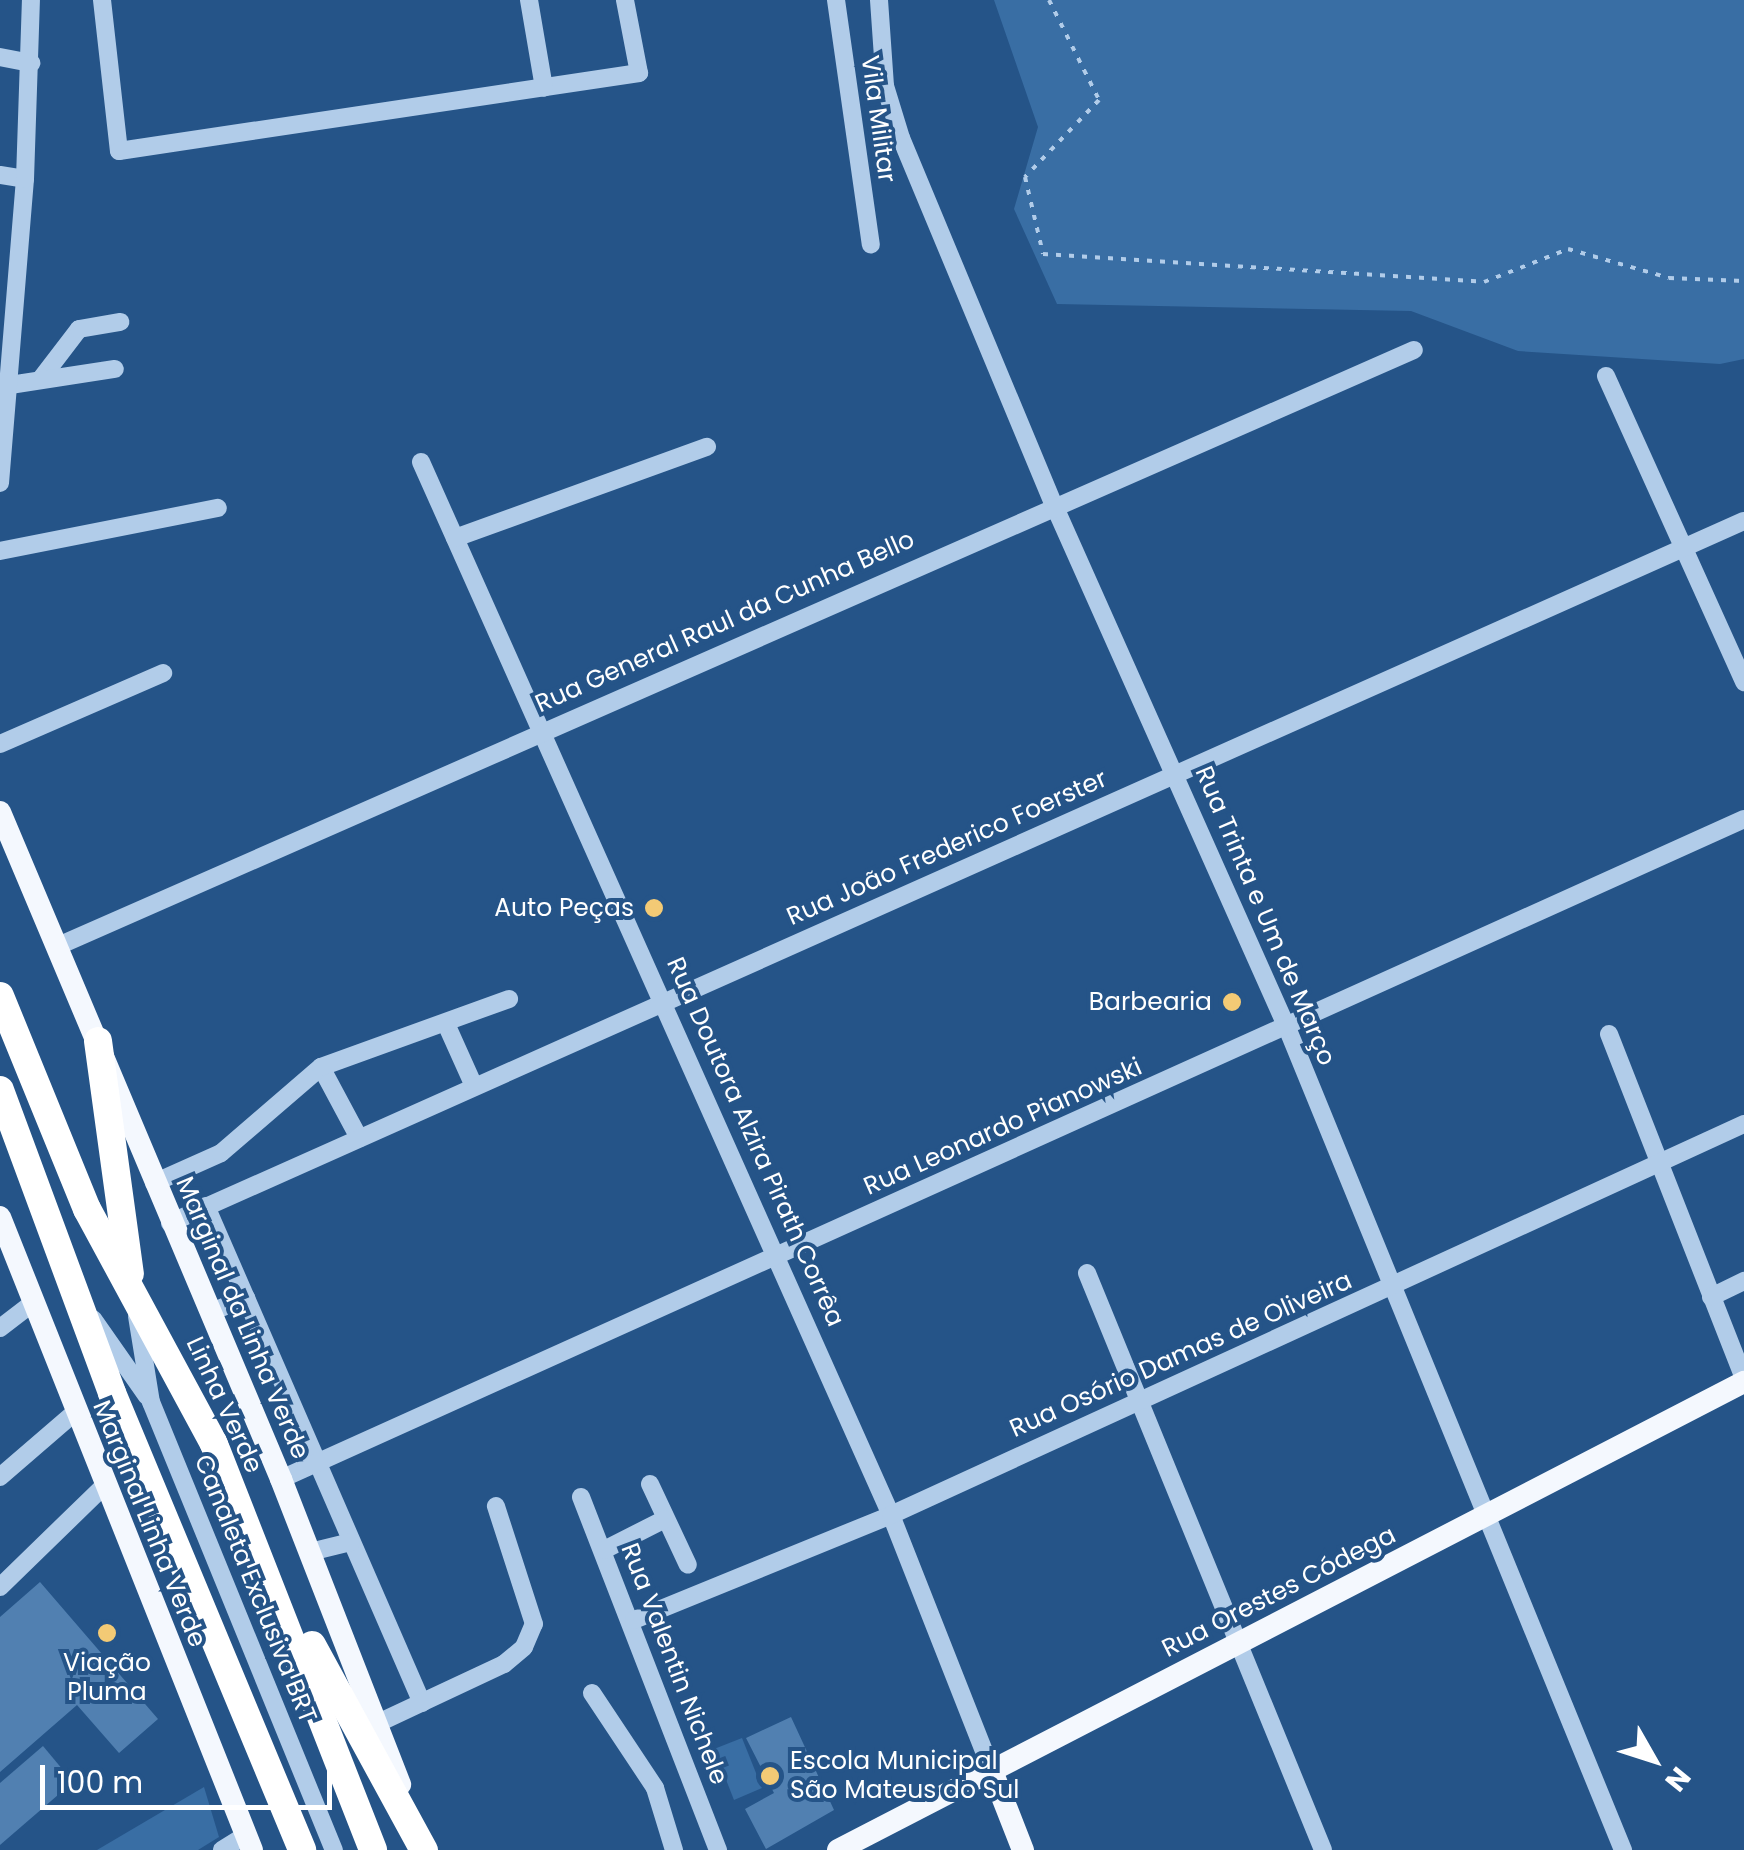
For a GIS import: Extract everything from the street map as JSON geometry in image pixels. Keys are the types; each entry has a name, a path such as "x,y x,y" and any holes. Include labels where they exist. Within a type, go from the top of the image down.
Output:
{"highway":[{"name":"Linha Verde","path":"0,996 87,1209 187,1386 374,1850"},
{"path":"98,1041 133,1296"},
{"path":"0,1090 84,1306 112,1393 302,1850"},
{"path":"248,1532 286,1587 332,1691 424,1850"},
{"path":"265,1755 294,1850"}],"main road":[{"name":"Marginal da Linha Verde","path":"0,812 170,1222 282,1479 424,1850"},
{"name":"Marginal Linha Verde","path":"0,1217 73,1414 249,1842"},
{"name":"Rua Orestes Códega","path":"838,1850 1744,1380"},
{"name":"Rua Doutora Alzira Pirath Corrêa","path":"992,1771 1023,1850"}],"street":[{"path":"0,483 26,178 31,0"},
{"path":"102,0 119,151 639,74 626,0"},
{"path":"529,0 544,88"},
{"name":"Vila Militar","path":"836,0 872,245"},
{"name":"Rua Trinta e Um de Março","path":"879,0 885,86 901,138 1054,504 1288,1030 1623,1850"},
{"path":"0,57 31,63"},
{"path":"0,175 26,178"},
{"path":"40,380 79,329 120,322"},
{"name":"Rua General Raul da Cunha Bello","path":"58,946 1054,504 1414,350"},
{"path":"10,384 115,369"},
{"path":"1606,376 1744,682"},
{"path":"455,538 707,446"},
{"name":"Rua Doutora Alzira Pirath Corrêa","path":"421,462 891,1515 992,1771"},
{"path":"0,551 218,508"},
{"name":"Rua João Frederico Foerster","path":"170,1222 1744,520"},
{"path":"0,744 163,673"},
{"name":"Rua Leonardo Pianowski","path":"282,1479 775,1254 1288,1030 1744,820"},
{"path":"154,1183 221,1153 321,1067 364,1046 448,1026 509,999"},
{"path":"448,1026 474,1086"},
{"path":"1609,1034 1744,1380"},
{"path":"321,1067 360,1138"},
{"name":"Rua Osório Damas de Oliveira","path":"634,1620 891,1515 1744,1124"},
{"path":"206,1206 422,1703"},
{"path":"1086,1273 1323,1850"},
{"path":"1711,1296 1744,1282"},
{"name":"Canaleta Exclusiva BRT","path":"133,1296 152,1402 334,1850"},
{"path":"211,1312 246,1298"},
{"path":"0,1328 34,1302"},
{"name":"Canaleta Exclusiva BRT","path":"84,1306 152,1402"},
{"path":"0,1477 73,1414"},
{"path":"650,1484 688,1565"},
{"path":"0,1587 103,1486"},
{"name":"Rua Valentin Nichele","path":"582,1497 634,1620 718,1850"},
{"path":"376,1724 504,1664 524,1648 534,1624 496,1506"},
{"path":"604,1550 665,1519"},
{"path":"310,1552 351,1542"},
{"path":"592,1693 656,1788 674,1850"},
{"path":"222,1850 249,1842"}],"path":[{"path":"1048,0 1099,100 1025,178 1044,254 1484,282 1568,248 1669,278 1744,281"}],"shaded area":[{"path":"994,0 1744,0 1744,359 1720,364 1518,351 1411,311 1057,304 1014,209 1038,127"},
{"path":"742,1738 762,1788 734,1800 714,1749"},
{"path":"204,1787 219,1837 198,1850 97,1850"}],"building":[{"path":"40,1582 158,1719 119,1753 77,1705 0,1772 0,1617"},
{"path":"791,1717 834,1810 766,1849 745,1809 774,1793 746,1738"},
{"path":"43,1746 73,1782 0,1845 0,1783"}],"place":[{"name":"Auto Peças","path":"654,908"},
{"name":"Barbearia","path":"1232,1002"},
{"name":"Viação Pluma","path":"107,1633"},
{"name":"Escola Municipal São Mateus do Sul","path":"770,1776"}]}
